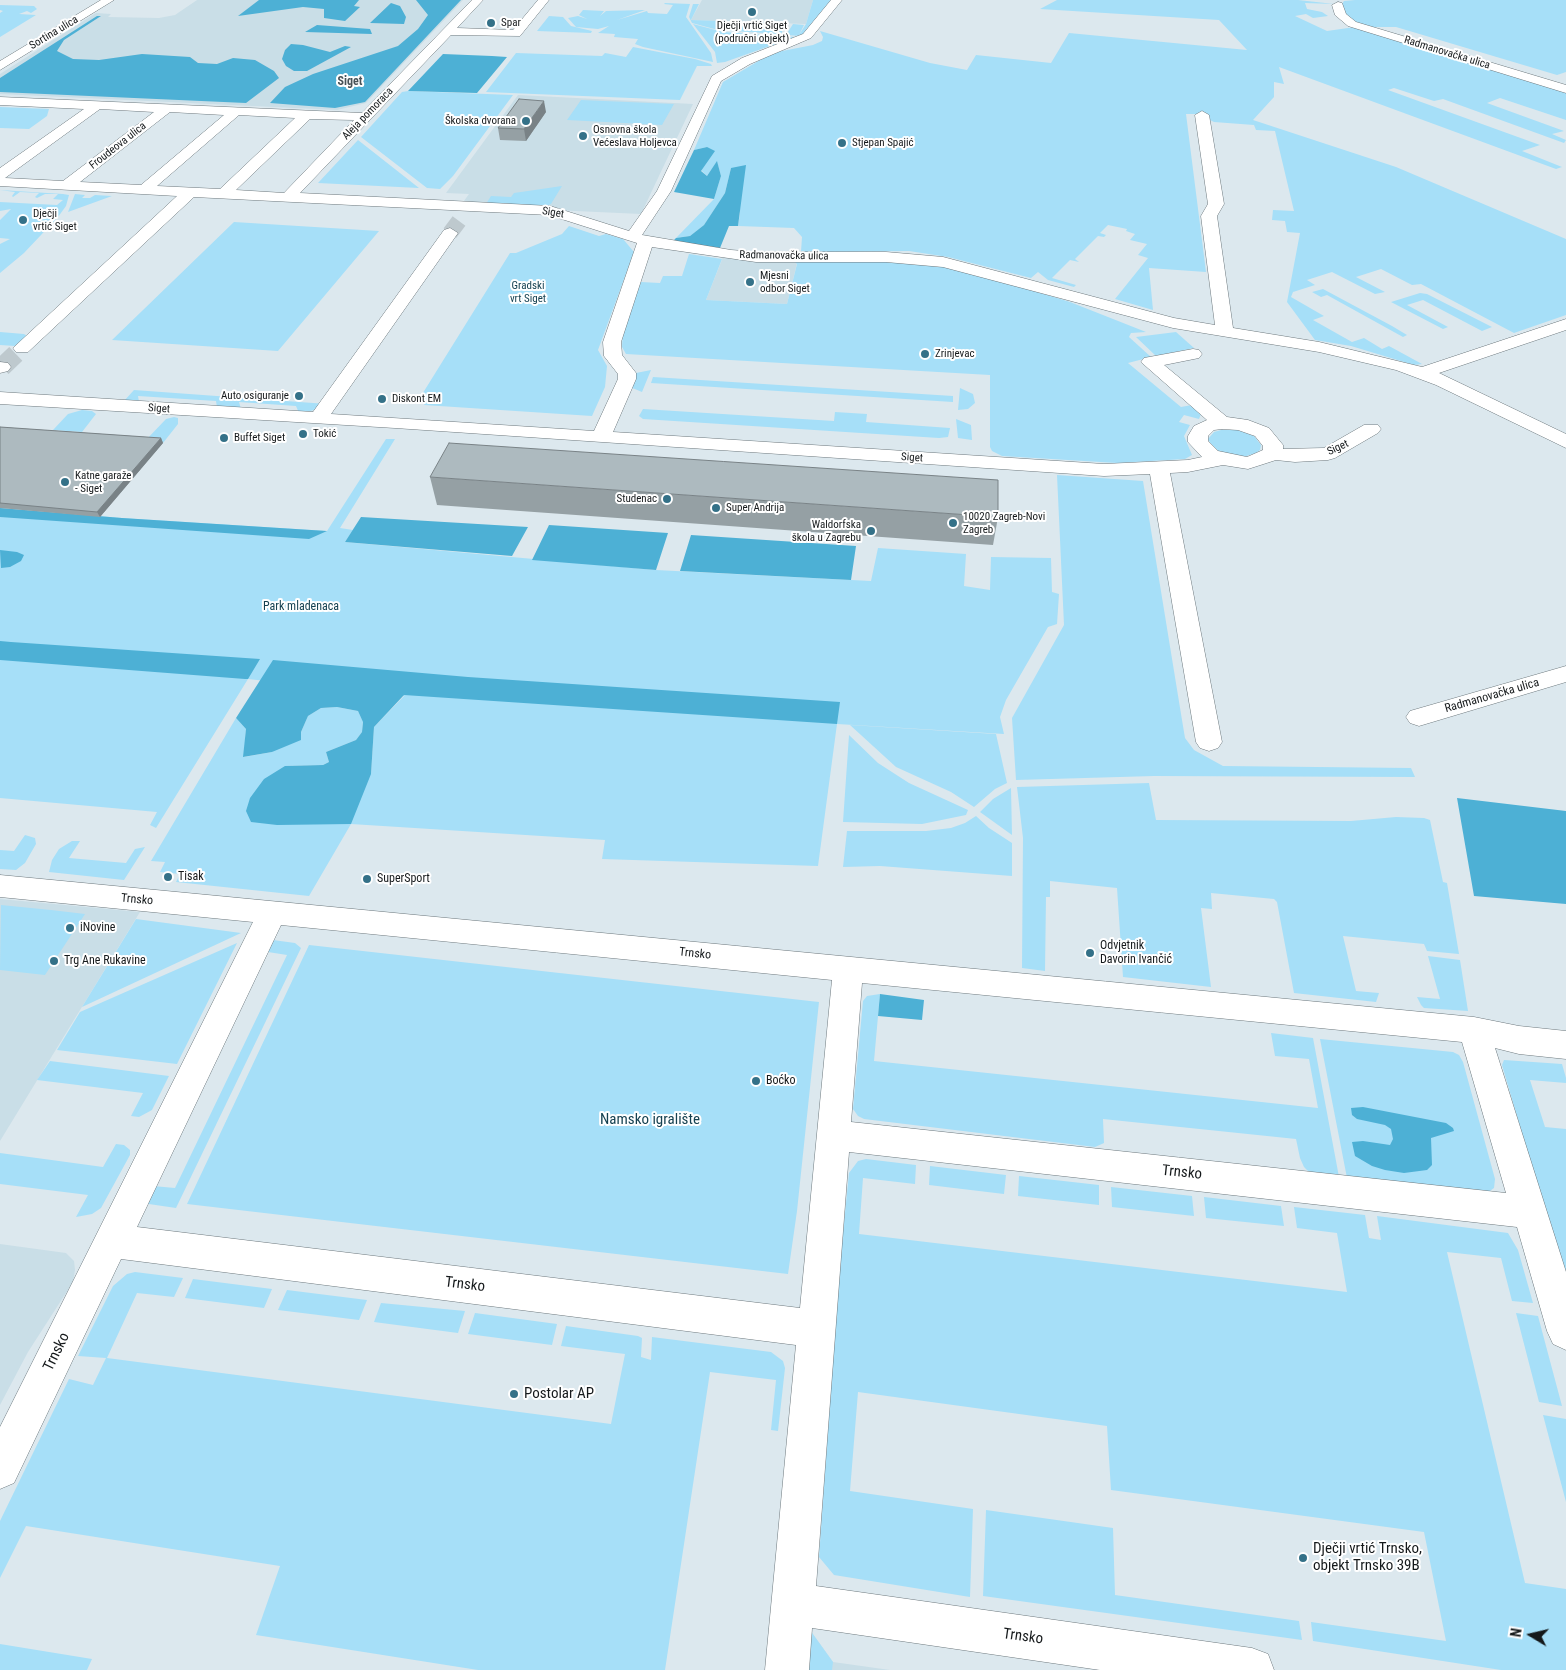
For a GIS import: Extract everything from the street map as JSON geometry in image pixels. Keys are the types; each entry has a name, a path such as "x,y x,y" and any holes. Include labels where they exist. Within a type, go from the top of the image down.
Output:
{"street":[{"name":"Sortina ulica","path":"0,66 109,0"},
{"name":"Aleja pomoraca","path":"288,197 478,0"},
{"path":"448,31 516,34 544,0"},
{"path":"601,438 627,379 627,373 613,356 612,342 639,239 664,191 716,79 746,61 807,36 837,0"},
{"name":"Radmanovačka ulica","path":"1338,5 1341,16 1352,24 1566,90"},
{"name":"Froudeova ulica","path":"0,101 366,117"},
{"path":"0,175 98,105"},
{"name":"Froudeova ulica","path":"68,184 167,108"},
{"path":"145,189 236,111"},
{"path":"223,194 307,114"},
{"path":"1202,115 1216,204 1208,216 1225,332"},
{"name":"Siget","path":"0,182 68,184 550,211 639,239"},
{"path":"22,348 190,192"},
{"path":"318,419 469,207"},
{"name":"Radmanovačka ulica","path":"639,239 670,246 756,257 886,258 943,262 1150,317 1361,355 1422,373 1566,442"},
{"path":"1422,373 1566,324"},
{"path":"1193,354 1150,362 1222,423"},
{"name":"Siget","path":"0,398 387,424 427,429 432,426 1104,470 1159,469 1188,466 1222,459"},
{"path":"1222,423 1241,424 1262,432 1273,445 1271,454 1259,461 1248,463 1222,459 1203,449 1198,442 1198,436 1201,430 1208,426 1222,423"},
{"name":"Siget","path":"1271,454 1295,456 1328,454 1371,429"},
{"path":"1159,469 1209,742"},
{"name":"Radmanovačka ulica","path":"1419,717 1566,674"},
{"name":"Trnsko","path":"0,886 1474,1030 1519,1040 1566,1044"},
{"name":"Trnsko","path":"1,1465 273,912"},
{"path":"788,1670 848,969"},
{"path":"1474,1030 1566,1331"},
{"name":"Trnsko","path":"834,1135 1529,1212"},
{"name":"Trnsko","path":"112,1241 818,1329"},
{"name":"Trnsko","path":"793,1604 1252,1670"}],"shaded area":[{"path":"197,0 463,0 366,103 337,110 0,94 0,74 96,13 111,14 108,17 159,18 175,15"},
{"path":"259,0 359,0 354,6 360,7 345,21 324,18 324,9 303,7 238,16"},
{"path":"416,0 461,0 365,102 335,108 270,103 285,87 313,74 398,46 418,29 428,15"},
{"name":"Dječji vrtić Siget (područni objekt)","path":"702,0 813,0 806,24 691,20"},
{"path":"391,3 400,6 406,17 404,24 370,23"},
{"path":"97,16 101,16 64,40 57,51 73,59 99,60 142,54 190,57 198,63 217,64 233,58 255,60 274,71 279,78 246,103 0,92 0,78"},
{"path":"317,25 370,29 372,34 305,32"},
{"path":"291,44 330,52 345,46 351,47 307,71 294,71 286,66 282,59 285,50"},
{"path":"443,54 507,57 477,93 408,91"},
{"name":"Osnovna škola Većeslava Holjevca","path":"518,95 693,104 641,214 531,209 529,205 503,203 500,206 461,205 469,194 446,193"},
{"path":"707,147 715,151 701,171 707,176 717,161 721,176 714,199 674,192 694,150"},
{"path":"746,165 738,226 729,226 720,248 673,241 676,238 690,236 704,225 725,193 731,168"},
{"path":"723,257 794,261 797,263 787,304 706,300"},
{"path":"0,508 327,531 309,539 0,517"},
{"path":"361,517 528,527 512,556 345,542"},
{"path":"549,525 668,533 656,570 532,560"},
{"path":"691,535 856,546 851,580 680,571"},
{"path":"0,550 17,552 24,555 21,561 10,567 1,568"},
{"path":"0,641 260,659 248,679 245,679 0,660"},
{"path":"273,660 468,677 840,702 837,724 404,695 374,727 371,774 351,824 277,825 251,822 246,811 250,798 264,779 285,766 323,765 329,762 326,752 356,740 362,732 363,722 358,711 337,707 321,708 308,716 301,732 301,740 272,752 243,757 246,729 236,718"},
{"path":"1457,798 1566,811 1566,904 1474,896"},
{"name":"Trg Ane Rukavine","path":"0,899 140,912 0,1141"},
{"path":"880,994 924,1000 922,1020 878,1016"},
{"path":"1363,1107 1446,1123 1454,1131 1431,1138 1432,1165 1427,1170 1404,1173 1385,1170 1372,1166 1355,1156 1352,1142 1363,1141 1390,1145 1393,1139 1391,1129 1385,1125 1357,1119 1352,1115 1351,1108"},
{"path":"0,1244 66,1253 74,1261 75,1270 73,1282 28,1352 0,1405"},
{"path":"810,1630 833,1662 890,1670 796,1670"}],"green space":[{"path":"813,0 833,0 801,36 786,35 793,24 804,25 799,35 806,24"},
{"path":"1057,0 1298,0 1334,4 1305,3 1307,9 1322,12 1328,16 1313,18 1306,14 1295,16 1327,31 1355,27 1566,91 1566,120 1500,98 1487,103 1564,131 1552,134 1566,140 1564,143 1443,99 1434,101 1394,88 1388,90 1540,145 1522,151 1562,167 1556,169 1279,67 1284,84 1274,82 1274,97 1253,120 1396,167 1566,239 1566,315 1514,333 1421,284 1412,285 1381,269 1356,277 1385,292 1375,294 1332,272 1307,280 1315,285 1293,292 1291,297 1324,316 1313,320 1352,342 1364,338 1382,349 1389,346 1422,364 1414,365 1351,346 1315,340 1287,302 1300,233 1287,232 1285,221 1272,220 1273,210 1294,211 1275,131 1256,130 1254,125 1214,122 1210,120 1208,114 1186,114 1206,272 1149,268 1153,310 1115,299 1148,258 1138,255 1147,244 1130,240 1135,234 1126,231 1127,229 1108,225 1100,233 1106,235 1104,237 1098,236 1075,259 1079,262 1070,260 1052,278 1076,285 1074,287 1048,280 1038,272 1031,278 948,257 909,251 801,252 802,237 794,228 738,226 740,213 731,168 725,193 704,225 690,236 676,238 714,199 721,176 717,162 707,176 701,170 707,147 694,150 723,82 772,53 813,45 822,41 823,37 820,31 930,63 967,70 976,55 1051,63 1069,33 1247,50 1219,20 1040,9"},
{"path":"1566,0 1566,72 1557,75 1396,27 1365,27 1348,19 1342,4 1344,1"},
{"path":"665,3 690,4 686,17 711,53 713,62 643,47 635,44 638,39 614,37 615,34 598,33 609,26 598,29 576,27 568,18 578,16 587,19 579,15 583,10 604,11 600,16 606,11 645,10 617,20 647,11 648,13 667,14 673,5"},
{"path":"693,4 699,4 691,20 786,23 781,34 718,30 692,23 689,17"},
{"path":"0,5 34,6 37,9 31,13 27,11 19,14 36,15 0,37 0,13 3,11 0,10"},
{"path":"549,16 563,17 571,26 592,31 591,33 537,31"},
{"path":"693,24 723,32 795,37 725,62 717,63 715,52"},
{"path":"633,47 695,59 712,66 697,66 680,100 486,92 516,53 602,56 605,53 626,57"},
{"path":"402,92 513,95 453,176 440,189 427,188 361,137"},
{"path":"581,100 674,104 662,125 567,120"},
{"path":"0,107 49,109 47,116 29,129 0,128"},
{"path":"358,140 419,188 318,183"},
{"path":"562,186 551,204 542,208 503,203 500,206 484,207 491,196 511,197 514,193"},
{"name":"Dječji vrtić Siget","path":"0,190 63,194 69,195 66,206 58,217 24,253 0,273 0,244 10,239 0,238 0,220 11,209 0,211 0,202 57,205 63,200 53,199 58,194 45,194 37,198 35,197 39,193 20,192 13,197 15,192"},
{"path":"75,194 85,195 82,198 90,198 95,195 112,196 68,212"},
{"path":"234,222 379,231 278,351 112,340"},
{"name":"Gradski vrt Siget","path":"569,226 599,236 606,234 623,239 634,252 598,350 607,366 605,387 592,416 424,405 427,400 421,396 510,253 516,253 562,234"},
{"path":"689,254 722,259 706,300 787,304 797,264 794,261 889,261 945,267 995,279 1070,302 1146,332 1131,333 1129,337 1151,357 1128,363 1181,407 1192,405 1201,414 1199,419 1184,415 1179,422 1190,425 1184,436 1192,455 1185,459 1117,463 1002,456 992,451 990,447 990,375 626,354 622,347 623,332 641,282 660,283 663,276 682,276"},
{"path":"1323,289 1407,335 1403,337 1327,295 1321,297 1312,292"},
{"path":"1420,293 1427,294 1492,327 1482,331 1423,300 1407,305 1448,327 1443,329 1391,302"},
{"path":"0,332 24,334 27,336 15,346 0,345"},
{"path":"1176,332 1194,348 1156,356 1136,337"},
{"path":"651,370 642,392 630,387 636,373"},
{"path":"653,377 953,396 953,402 651,383"},
{"path":"960,388 973,394 975,403 968,409 958,410"},
{"path":"134,390 327,404 321,408 299,413 296,406 239,402 241,409 217,407 216,401 138,396 139,402 124,401"},
{"path":"643,409 834,421 835,412 867,414 866,422 950,428 948,437 939,438 643,419 639,416"},
{"path":"82,410 92,411 96,414 82,432 53,430 68,414"},
{"path":"178,418 178,424 163,443 146,440 166,419"},
{"path":"956,419 971,425 972,440 958,438"},
{"path":"1238,430 1254,436 1261,445 1260,450 1243,457 1219,452 1213,448 1208,439 1214,432"},
{"name":"Park mladenaca","path":"386,439 395,439 340,528 353,530 345,542 656,570 871,581 878,548 966,554 964,586 990,590 991,557 1051,558 1052,592 1059,594 1057,624 1048,627 1006,700 1000,717 1004,734 837,724 818,866 602,859 605,840 351,824 309,896 176,882 180,874 160,872 165,862 151,861 236,718 246,729 244,757 272,752 301,732 308,716 321,708 337,707 358,711 363,721 362,732 356,740 326,752 329,762 323,765 285,766 371,774 374,727 404,696 248,679 156,828 150,825 157,812 0,798 0,508 327,531"},
{"path":"1057,475 1143,481 1185,738 1194,750 1223,766 1411,768 1415,777 1154,776 1016,780 1012,718 1064,625"},
{"path":"850,725 996,734 1007,783 995,789 974,807 951,792 896,767"},
{"path":"849,735 878,763 909,783 968,810 966,815 922,824 843,822"},
{"path":"1149,783 1156,820 1351,821 1396,817 1430,820 1443,882 1447,883 1459,954 1427,951 1424,944 1343,936 1356,991 1379,993 1376,1002 1294,993 1277,902 1274,899 1211,893 1212,909 1201,908 1211,987 1123,977 1117,888 1050,881 1050,897 1046,897 1045,971 1022,968 1023,838 1017,787"},
{"path":"1011,788 1012,835 980,812 993,799"},
{"path":"976,816 989,828 1012,843 1012,876 880,866 843,867 847,831 926,831 951,828 965,823"},
{"path":"25,835 35,838 36,844 25,863 16,870 0,869 0,850 14,851"},
{"path":"72,841 80,841 69,858 126,863 135,849 145,847 124,880 49,872 52,860 59,849"},
{"path":"1,905 85,914 45,975 0,970"},
{"path":"136,919 241,933 82,1007"},
{"path":"273,940 295,943 301,948 176,1208 142,1203 153,1186 175,1188 287,955 268,952"},
{"path":"237,943 177,1064 57,1050 80,1012"},
{"name":"Namsko igralište","path":"309,945 819,1002 797,1211 788,1274 187,1204"},
{"path":"1428,956 1460,960 1468,1011 1424,1008 1421,1005 1417,997 1440,999"},
{"path":"880,994 874,1061 1318,1108 1309,1059 1275,1056 1271,1033 1313,1038 1339,1177 1311,1174 1304,1167 1300,1158 1296,1139 1103,1119 1104,1143 1095,1147 864,1119 858,1116 853,1109 863,1001 867,996"},
{"path":"1320,1039 1453,1052 1459,1055 1463,1062 1495,1179 1494,1188 1487,1193 1347,1178"},
{"path":"1504,1060 1562,1064 1566,1078 1566,1083 1530,1080 1545,1127 1566,1129 1566,1284 1502,1065"},
{"path":"50,1061 169,1076 152,1110 139,1117 131,1116 143,1093 37,1080"},
{"path":"116,1144 124,1145 130,1150 130,1155 101,1208 92,1214 76,1217 88,1195 0,1184 0,1153 103,1167"},
{"path":"866,1159 916,1165 915,1184 863,1178 859,1234 1347,1292 1337,1233 1297,1228 1294,1207 1365,1215 1369,1238 1381,1240 1377,1216 1508,1233 1518,1250 1533,1303 1512,1301 1501,1258 1447,1252 1525,1583 1566,1589 1566,1670 1501,1670 1313,1641 1311,1622 1446,1641 1424,1532 1111,1490 1107,1426 858,1392 850,1491 973,1509 970,1597 834,1575 819,1557 839,1273 849,1173 858,1161"},
{"path":"930,1166 1006,1175 1004,1194 929,1185"},
{"path":"1019,1176 1099,1185 1099,1205 1018,1196"},
{"path":"1111,1187 1192,1196 1194,1216 1112,1207"},
{"path":"1204,1197 1281,1206 1284,1226 1206,1218"},
{"path":"135,1272 183,1278 174,1297 137,1293 107,1358 611,1424 625,1354 561,1346 566,1326 638,1336 642,1338 641,1357 651,1360 652,1337 771,1352 783,1361 785,1368 778,1431 771,1430 776,1380 710,1372 665,1670 478,1670 256,1635 280,1566 26,1526 0,1578 0,1521 69,1379 93,1385 106,1358 78,1356 113,1286 127,1274"},
{"path":"193,1279 272,1289 264,1308 185,1298"},
{"path":"287,1290 367,1300 359,1320 278,1310"},
{"path":"381,1303 465,1311 458,1333 374,1322"},
{"path":"475,1313 557,1324 552,1345 468,1334"},
{"path":"1516,1313 1538,1316 1562,1406 1539,1402"},
{"path":"1543,1415 1566,1419 1566,1502"},
{"path":"986,1510 1113,1528 1115,1595 1299,1621 1302,1640 983,1596"},
{"path":"810,1630 833,1662 832,1670 797,1670"},
{"path":"0,1644 92,1659 87,1670 0,1670"}],"building":[{"path":"519,99 544,101 524,129 498,128"},
{"name":"Katne garaže - Siget","path":"0,427 161,438 97,512 0,503"},
{"path":"449,443 998,480 998,517 430,477"}],"tunnel":[{"path":"450,233 459,221"},
{"path":"2,367 22,348"}],"place":[{"name":"Dječji vrtić Siget (područni objekt)","path":"752,12"},
{"name":"Spar","path":"491,23"},
{"name":"Školska dvorana","path":"526,121"},
{"name":"Osnovna škola Većeslava Holjevca","path":"583,136"},
{"name":"Stjepan Spajić","path":"842,143"},
{"name":"Dječji vrtić Siget","path":"23,220"},
{"name":"Mjesni odbor Siget","path":"750,282"},
{"name":"Zrinjevac","path":"925,354"},
{"name":"Auto osiguranje","path":"299,396"},
{"name":"Diskont EM","path":"382,399"},
{"name":"Tokić","path":"303,434"},
{"name":"Buffet Siget","path":"224,438"},
{"name":"Katne garaže - Siget","path":"65,482"},
{"name":"Studenac","path":"667,499"},
{"name":"Super Andrija","path":"716,508"},
{"name":"10020 Zagreb-Novi Zagreb","path":"953,523"},
{"name":"Waldorfska škola u Zagrebu","path":"871,531"},
{"name":"Tisak","path":"168,877"},
{"name":"SuperSport","path":"367,879"},
{"name":"iNovine","path":"70,928"},
{"name":"Odvjetnik Davorin Ivančić","path":"1090,953"},
{"name":"Trg Ane Rukavine","path":"54,961"},
{"name":"Boćko","path":"756,1081"},
{"name":"Postolar AP","path":"514,1394"},
{"name":"Dječji vrtić Trnsko, objekt Trnsko 39B","path":"1303,1558"}],"district":[{"name":"Siget","path":"350,82"}]}
